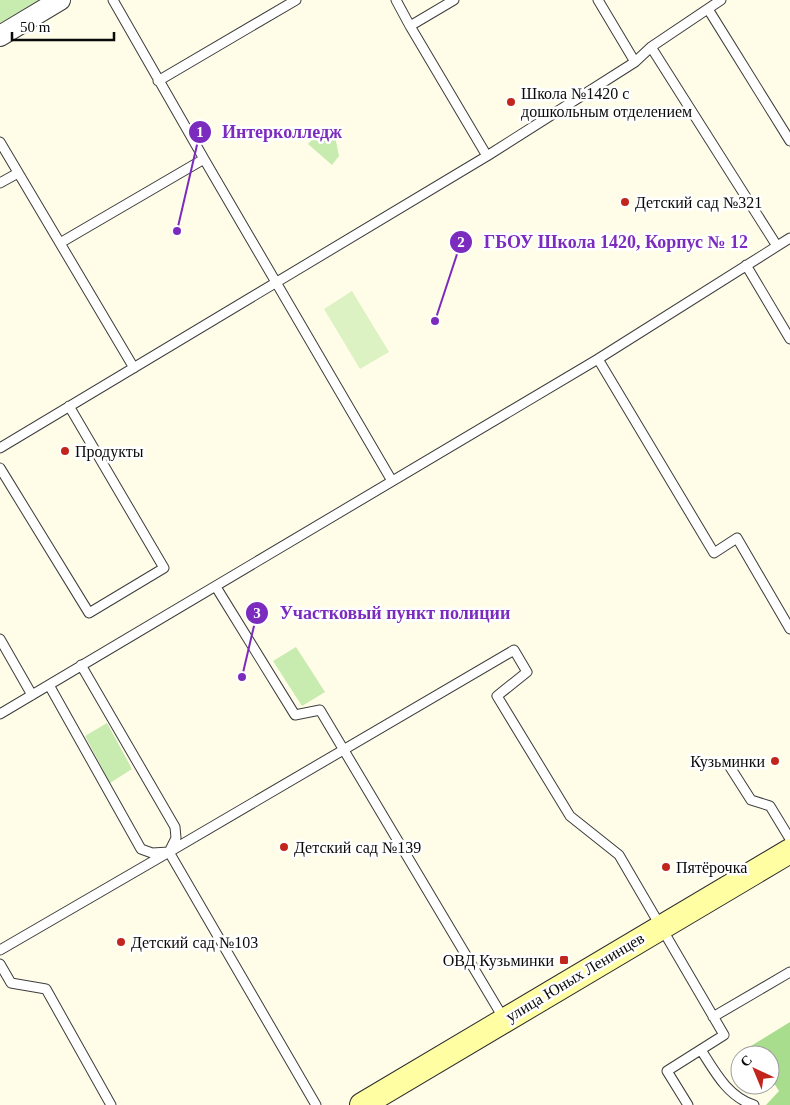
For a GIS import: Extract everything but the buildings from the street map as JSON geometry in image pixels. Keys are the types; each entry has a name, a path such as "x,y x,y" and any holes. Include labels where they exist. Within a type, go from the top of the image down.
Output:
{"main road":[{"name":"улица Юных Ленинцев","path":"362,1105 790,851"}],"street":[{"path":"0,36 60,0"}],"lane":[{"path":"113,0 275,283 392,481"},
{"path":"158,81 296,0"},
{"path":"396,0 487,156"},
{"path":"410,26 454,0"},
{"path":"598,0 635,62"},
{"path":"0,448 487,156 635,62 651,47 721,0"},
{"path":"708,9 790,141"},
{"path":"651,47 776,246"},
{"path":"0,142 134,368"},
{"path":"60,243 204,160"},
{"path":"0,183 18,173"},
{"path":"0,714 598,359 790,239"},
{"path":"746,265 790,339"},
{"path":"598,359 714,552 738,538 790,629"},
{"path":"0,468 89,613 164,568 69,406"},
{"path":"216,586 295,715 320,710 504,1019"},
{"path":"0,639 32,695"},
{"path":"0,950 514,650 527,672 496,696 570,816 618,855 724,1035 667,1071 688,1105"},
{"path":"81,665 175,827 176,838 169,852"},
{"path":"48,685 141,849 152,853 169,852"},
{"path":"730,767 751,800 770,806 790,839"},
{"path":"169,852 316,1105"},
{"path":"0,964 11,983 46,989 111,1105"},
{"path":"713,1018 790,972"},
{"path":"701,1050 720,1081 741,1101 754,1105"}],"green space":[{"path":"0,0 45,0 0,27"},
{"path":"324,127 335,136 339,156 332,165 308,144"},
{"path":"352,291 389,352 360,369 324,309"},
{"path":"296,647 325,692 302,706 273,661"},
{"path":"107,723 132,769 110,783 85,736"},
{"path":"790,1022 790,1105 766,1105 775,1095 780,1095 780,1045 753,1045"}],"place":[{"name":"Школа №1420 с дошкольным отделением","path":"511,102"},
{"name":"Детский сад №321","path":"625,202"},
{"name":"Интерколледж","path":"177,231"},
{"name":"ГБОУ Школа 1420, Корпус № 12","path":"435,321"},
{"name":"Продукты","path":"65,451"},
{"name":"Участковый пункт полиции","path":"242,677"},
{"name":"Кузьминки","path":"775,761"},
{"name":"Детский сад №139","path":"284,847"},
{"name":"Пятёрочка","path":"666,867"},
{"name":"Детский сад №103","path":"121,942"},
{"name":"ОВД Кузьминки","path":"564,960"}]}
